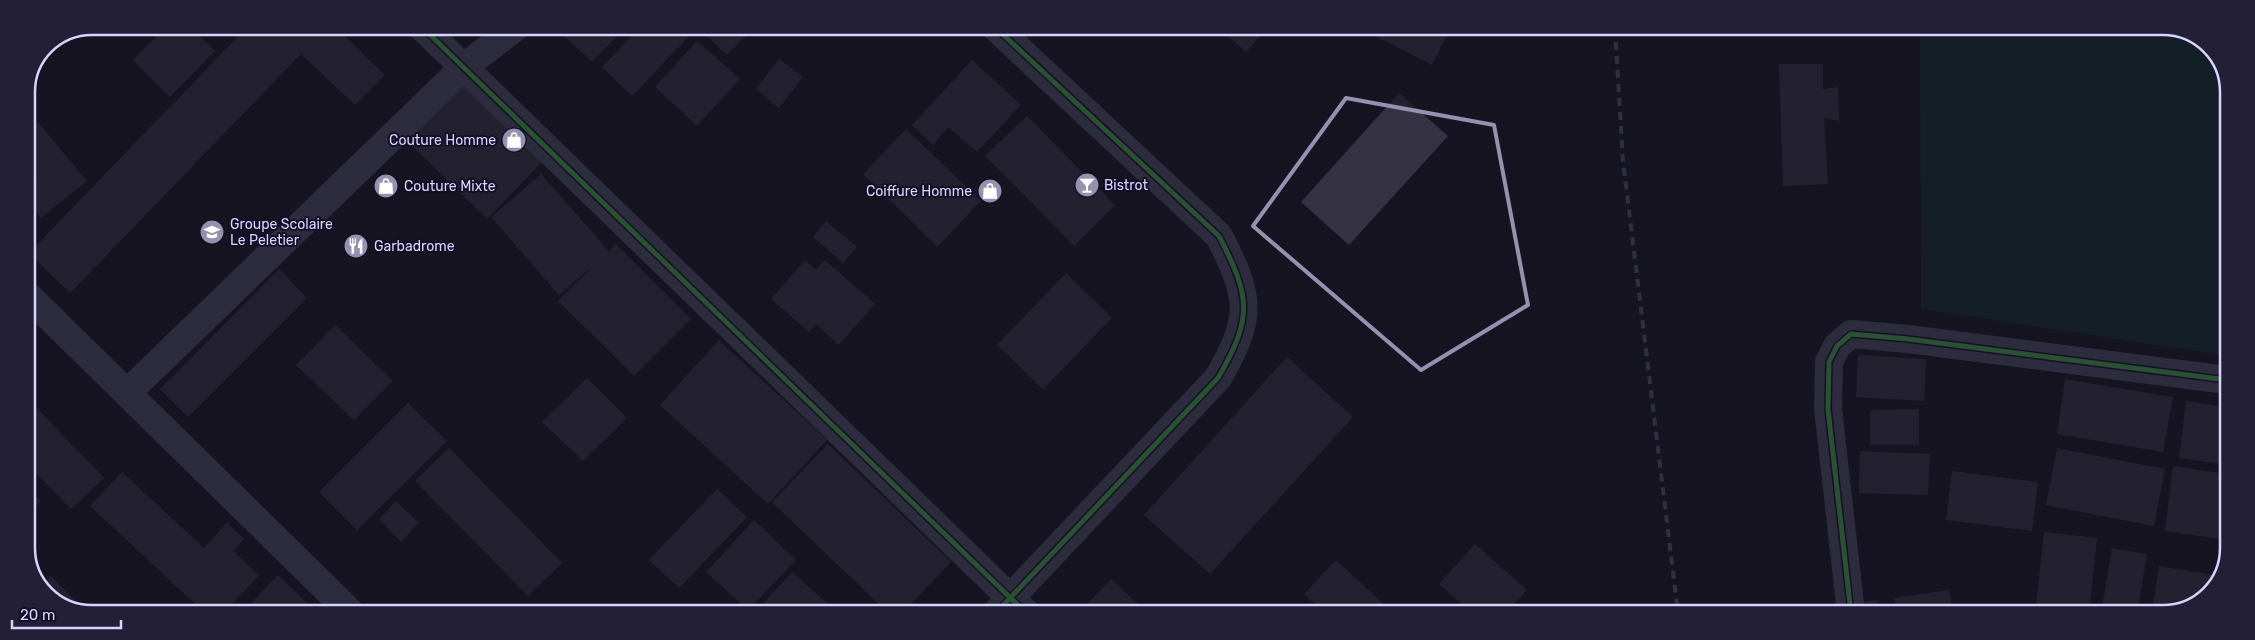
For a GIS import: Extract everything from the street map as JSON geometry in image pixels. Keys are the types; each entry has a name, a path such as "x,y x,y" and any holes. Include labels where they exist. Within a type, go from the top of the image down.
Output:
{"street":[{"path":"431,35 1007,605"},
{"path":"126,393 464,66 505,35"},
{"path":"1004,35 1219,236 1237,270 1245,311 1236,346 1218,378 1013,605"},
{"path":"35,303 343,605"},
{"path":"1850,605 1828,409 1829,362 1837,346 1851,334 1908,339 2220,379"}],"highlighted area":[{"path":"1346,98 1494,125 1528,305 1421,370 1253,226"}],"green space":[{"path":"1920,35 2170,35 2195,45 2208,57 2217,74 2220,88 2220,355 1921,309"}],"building":[{"path":"158,35 199,35 215,51 170,97 133,60"},
{"path":"239,35 343,35 385,75 355,105 301,54 70,293 35,259 35,247"},
{"path":"563,35 618,35 592,62"},
{"path":"632,35 690,35 632,96 602,67"},
{"path":"706,35 747,35 727,55"},
{"path":"1227,35 1261,35 1246,52"},
{"path":"1373,35 1447,35 1432,65"},
{"path":"697,41 740,79 697,126 655,87"},
{"path":"779,59 803,77 779,108 756,89"},
{"path":"972,60 1021,105 977,152 948,127 933,145 912,125"},
{"path":"1779,64 1823,64 1823,89 1838,87 1839,121 1824,118 1828,184 1783,186"},
{"path":"460,81 543,161 487,219 404,138"},
{"path":"1399,93 1448,136 1349,245 1301,202"},
{"path":"1027,116 1115,205 1074,246 985,156"},
{"path":"35,119 87,181 41,218 35,211"},
{"path":"906,129 981,201 937,247 863,174"},
{"path":"541,174 609,251 616,244 691,319 634,376 558,301 595,264 559,295 491,217"},
{"path":"826,221 857,247 843,263 813,237"},
{"path":"805,260 816,270 825,260 875,304 839,345 816,324 809,332 771,299"},
{"path":"279,269 307,298 188,417 160,389"},
{"path":"1066,273 1112,318 1043,389 997,345"},
{"path":"335,325 393,381 354,420 296,365"},
{"path":"719,340 827,440 768,504 660,405"},
{"path":"1858,355 1926,359 1924,401 1856,397"},
{"path":"1287,357 1353,417 1210,574 1144,515"},
{"path":"587,378 627,418 583,461 542,422"},
{"path":"2065,379 2173,397 2163,452 2057,434"},
{"path":"2186,401 2220,406 2220,464 2179,458"},
{"path":"408,403 447,441 357,530 319,492"},
{"path":"35,406 104,478 71,509 35,472"},
{"path":"1919,409 1919,445 1870,445 1870,410"},
{"path":"828,444 951,562 910,605 880,605 772,502"},
{"path":"449,448 562,563 528,596 415,481"},
{"path":"2057,448 2165,469 2154,526 2046,505"},
{"path":"1860,451 1930,454 1928,495 1859,493"},
{"path":"2173,466 2220,473 2220,539 2165,531"},
{"path":"1952,471 2038,482 2032,531 1946,520"},
{"path":"122,472 204,548 227,523 244,539 233,551 259,575 231,605 196,605 90,506"},
{"path":"717,489 747,517 679,588 649,560"},
{"path":"35,495 41,501 35,507"},
{"path":"396,501 419,523 401,542 379,519"},
{"path":"754,520 796,560 753,605 742,605 706,572"},
{"path":"2044,532 2097,538 2090,605 2036,605"},
{"path":"1475,544 1527,590 1513,605 1463,605 1439,584"},
{"path":"2112,548 2147,554 2138,605 2102,605"},
{"path":"1336,560 1384,605 1316,605 1304,594"},
{"path":"2159,566 2213,575 2198,593 2188,599 2170,605 2153,605"},
{"path":"792,572 829,605 761,605"},
{"path":"278,575 309,605 250,605"},
{"path":"51,576 78,603 60,595 46,581"},
{"path":"1111,579 1139,605 1087,605"},
{"path":"1949,590 1952,605 1895,605 1894,598"},
{"path":"1877,600 1878,605 1858,605 1858,603"}],"railway":[{"path":"1615,35 1623,161 1677,605"}],"cycle path":[{"path":"430,35 1018,605"},
{"path":"1004,35 1219,236 1237,276 1244,307 1237,339 1218,378 1004,605"},
{"path":"1850,605 1828,409 1829,362 1837,346 1851,334 1908,339 2220,379"}],"place":[{"name":"Couture Homme","path":"514,140"},
{"name":"Bistrot","path":"1087,185"},
{"name":"Couture Mixte","path":"386,186"},
{"name":"Coiffure Homme","path":"990,191"},
{"name":"Groupe Scolaire Le Peletier","path":"212,232"},
{"name":"Garbadrome","path":"356,246"}]}
